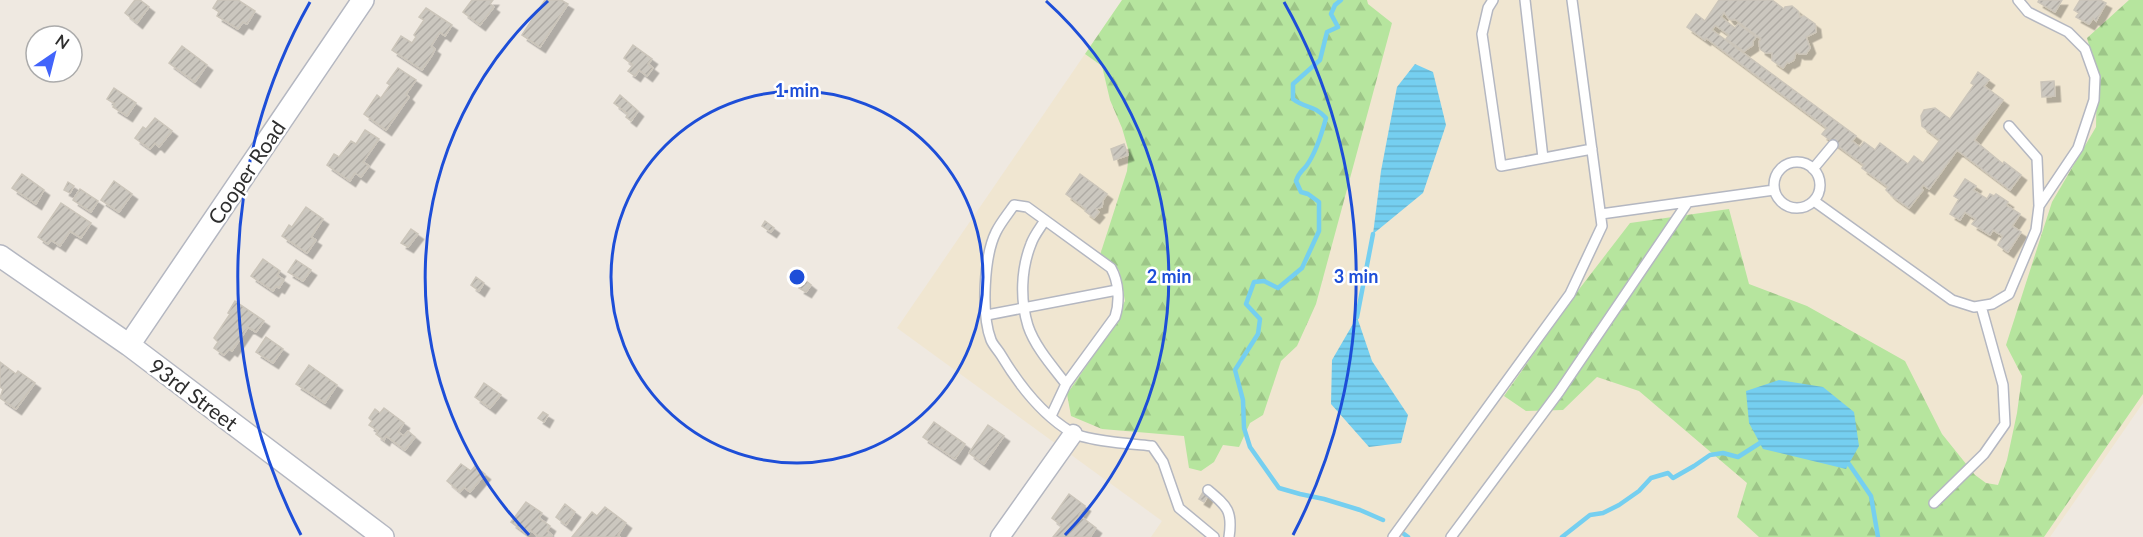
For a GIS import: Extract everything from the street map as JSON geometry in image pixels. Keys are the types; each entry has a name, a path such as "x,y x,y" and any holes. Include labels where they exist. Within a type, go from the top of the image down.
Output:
{"street":[{"name":"Cooper Road","path":"129,345 363,0"},
{"name":"93rd Street","path":"0,256 129,345 383,537"},
{"path":"1000,537 1073,434"}],"lane":[{"path":"1493,0 1488,8 1482,34 1501,166 1592,149"},
{"path":"1525,0 1543,158"},
{"path":"1393,537 1570,294 1602,226 1572,0"},
{"path":"2018,0 2028,12 2068,32 2085,49 2095,77 2094,100 2078,148 2039,206"},
{"path":"1814,201 1952,300 1974,307 1992,304 2009,294 2036,230 2039,206 2037,158 2009,126"},
{"path":"1814,169 1833,145"},
{"path":"1800,163 1814,169 1820,179 1820,191 1814,201 1804,207 1793,208 1779,200 1774,190 1776,176 1786,165 1800,163"},
{"path":"1601,214 1774,190"},
{"path":"1451,537 1559,392 1688,202"},
{"path":"1051,416 1066,384 1115,317 1118,307 1116,277 1111,268 1027,207 1014,205 995,233 988,264 984,301 991,339 1018,384 1051,416 1073,434 1122,444 1152,446 1163,462 1179,508 1214,537"},
{"path":"1045,220 1031,242 1024,270 1024,308 1029,327 1046,357 1066,384"},
{"path":"987,315 1117,290"},
{"path":"1934,504 1984,454 2005,424 2003,385 1980,306"},
{"path":"1208,490 1228,508 1231,524 1229,537"}],"shaded area":[{"path":"1122,0 2143,0 2143,403 2050,537 1151,537 1162,521 897,328"}],"green space":[{"path":"1122,0 1367,0 1368,4 1392,23 1316,304 1297,346 1281,361 1263,415 1250,423 1239,447 1223,445 1214,462 1201,471 1189,468 1184,436 1102,429 1071,416 1067,394 1100,346 1125,301 1119,270 1100,255 1127,171 1129,152 1110,100 1102,66 1085,54"},
{"path":"2129,0 2143,0 2143,394 2044,537 1759,537 1737,517 1747,483 1639,391 1597,377 1563,410 1526,411 1504,396 1580,288 1630,223 1729,209 1749,284 1807,306 1905,361 1942,434 1975,475 1986,483 1998,485 2007,460 2022,376 2006,345 2052,202 2096,127 2097,74 2087,38"}],"water":[{"path":"1415,64 1433,72 1446,125 1423,193 1373,234 1381,171 1397,87"},
{"path":"1357,317 1372,361 1408,415 1401,443 1369,447 1331,404 1332,360"},
{"path":"1779,380 1823,387 1854,412 1859,446 1846,469 1763,449 1749,423 1746,391"}],"building":[{"path":"135,0 140,0 149,7 137,23 125,13"},
{"path":"218,0 238,0 255,11 247,24 243,22 238,29 217,16 219,12 213,8"},
{"path":"472,0 493,0 490,4 494,7 480,25 463,12"},
{"path":"545,0 561,0 568,4 540,47 522,35"},
{"path":"1719,0 1772,0 1784,9 1792,6 1798,11 1800,17 1804,16 1815,24 1816,32 1806,37 1810,48 1806,54 1796,52 1794,60 1787,62 1783,68 1772,60 1772,53 1766,53 1760,49 1761,39 1736,20 1729,19 1724,12 1721,17 1735,28 1738,24 1756,37 1753,45 1744,51 1726,39 1729,35 1715,25 1712,30 1856,136 1852,141 1860,147 1864,142 1875,150 1880,143 1908,164 1914,156 1923,163 1940,140 1922,126 1921,116 1924,110 1935,108 1950,119 1974,85 1971,83 1978,72 1989,80 1984,86 2003,100 1974,140 2003,164 2004,162 2021,175 2010,190 1957,150 1929,189 1923,185 1921,188 1923,190 1909,208 1886,190 1888,187 1862,168 1864,165 1822,134 1827,128 1706,38 1705,40 1687,27 1696,14 1705,21"},
{"path":"2039,0 2062,0 2055,12 2038,2"},
{"path":"2080,0 2100,0 2106,3 2096,21 2093,18 2089,24 2076,17 2079,13 2074,10"},
{"path":"426,8 452,25 445,36 440,32 431,46 435,49 422,70 392,50 401,36 412,43 416,37 414,35 424,20 419,17"},
{"path":"633,45 652,59 648,64 653,68 647,76 639,70 635,76 628,71 633,65 624,58"},
{"path":"182,46 207,65 195,82 169,63"},
{"path":"398,68 416,80 406,94 409,97 386,130 364,114 377,95 381,98 390,85 387,83"},
{"path":"2054,81 2055,96 2042,97 2041,82"},
{"path":"114,88 136,103 127,116 113,107 115,104 107,99"},
{"path":"620,95 638,111 631,121 626,117 628,114 614,103"},
{"path":"155,118 172,131 159,147 155,143 150,149 135,138 143,127 146,129"},
{"path":"365,130 379,139 363,162 369,166 361,177 355,173 350,181 327,165 334,154 339,157 351,141 356,144"},
{"path":"1124,144 1128,155 1114,160 1111,149"},
{"path":"22,174 44,190 36,204 12,188"},
{"path":"1080,174 1107,194 1102,207 1096,209 1099,212 1094,218 1066,194"},
{"path":"1965,179 1976,186 1973,190 1987,199 1990,194 1994,196 1996,194 2008,202 2006,205 2020,214 2012,226 2021,232 2008,252 1998,245 2003,236 1993,230 1990,235 1972,224 1976,219 1965,212 1960,220 1950,214 1959,199 1954,196"},
{"path":"114,181 132,194 119,212 101,200"},
{"path":"68,182 74,186 70,193 64,190"},
{"path":"80,189 98,201 91,212 73,200"},
{"path":"61,203 91,223 81,238 70,231 60,246 51,240 48,244 38,237"},
{"path":"306,207 323,219 311,237 316,240 307,253 282,236 289,225 292,227"},
{"path":"765,221 774,228 771,232 762,226"},
{"path":"411,229 418,234 408,247 401,243"},
{"path":"263,259 280,271 277,275 284,280 279,288 276,286 273,291 251,276"},
{"path":"296,260 311,270 303,281 288,272"},
{"path":"476,277 484,283 479,291 471,285"},
{"path":"805,280 811,285 806,292 799,288"},
{"path":"235,301 264,321 256,332 248,327 232,351 229,349 224,355 214,348 218,342 214,338 230,314 228,313"},
{"path":"266,337 283,349 273,363 256,352"},
{"path":"0,362 16,374 18,371 35,383 16,409 0,398 3,389 0,387"},
{"path":"309,365 337,385 325,403 296,384"},
{"path":"484,383 501,395 490,408 475,397"},
{"path":"384,408 404,423 398,432 404,436 408,431 415,437 405,450 386,436 384,440 376,434 378,431 369,425 372,421 369,418 375,409 380,413"},
{"path":"543,412 548,415 544,422 538,418"},
{"path":"934,422 965,444 955,459 923,437"},
{"path":"988,425 1004,436 984,464 969,453"},
{"path":"461,464 471,471 475,466 485,474 470,492 464,487 460,492 447,481"},
{"path":"1203,492 1208,495 1204,502 1199,499"},
{"path":"1069,494 1085,506 1079,515 1096,528 1090,537 1053,537 1062,526 1052,518"},
{"path":"526,502 542,513 539,518 550,526 547,531 552,535 551,537 539,537 530,530 527,534 511,522"},
{"path":"565,504 575,512 566,525 556,517"},
{"path":"605,507 626,523 618,535 620,537 572,537 592,512 597,516"}],"waterway":[{"path":"1341,0 1335,5 1331,14 1338,27 1327,32 1320,60 1293,84 1293,99 1326,118 1313,154 1296,181 1301,192 1319,202 1319,231 1302,268 1278,288 1264,281 1254,282 1246,304 1260,319 1258,334 1235,370 1243,400 1244,428 1250,447 1279,488 1360,510 1383,520"},
{"path":"1357,317 1373,234"},
{"path":"1562,537 1590,515 1603,513 1619,505 1639,491 1651,478 1668,473 1673,478 1710,455 1723,453 1738,457 1760,443"},
{"path":"1849,464 1871,496 1878,537"},
{"path":"1404,534 1408,537"}]}
